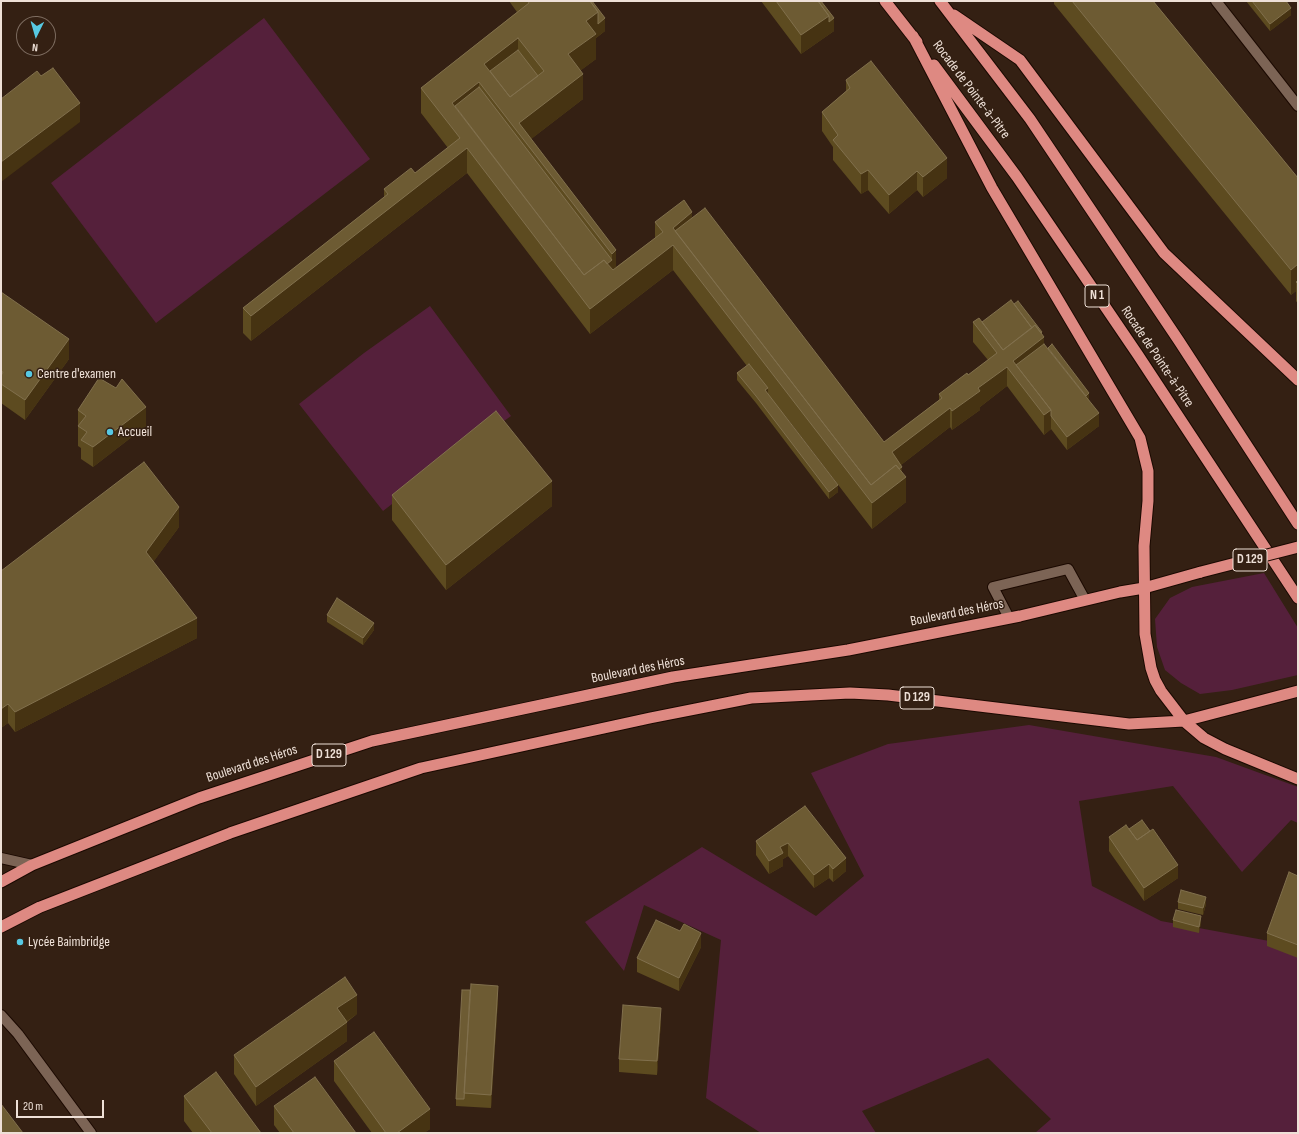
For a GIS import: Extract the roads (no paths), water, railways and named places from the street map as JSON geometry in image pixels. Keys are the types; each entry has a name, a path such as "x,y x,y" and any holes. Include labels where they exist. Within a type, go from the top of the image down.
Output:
{"highway":[{"name":"Rocade de Pointe-à-Pitre","path":"885,1 913,36 1017,177 1138,355 1298,598"},
{"name":"Rocade de Pointe-à-Pitre","path":"943,5 1030,118 1179,341 1298,524"},
{"path":"943,5 1020,60 1164,253 1298,380"},
{"path":"913,36 992,188 1140,438 1148,471 1148,501 1144,546 1145,634 1151,668 1161,691 1184,721 1204,738 1224,749 1298,779"},
{"name":"Boulevard des Héros","path":"1,882 32,865 199,798 372,741 673,677 848,650 1009,618 1120,592 1144,588 1298,547"},
{"name":"D 129","path":"1,927 40,907 230,833 421,768 751,698 850,693 933,700 1129,724 1184,721 1298,691"}],"street":[{"path":"1216,1 1298,106"},
{"path":"1009,618 993,587 1068,569 1085,600"},
{"path":"1,858 32,865"},
{"path":"1,1015 18,1034 91,1133"}],"place":[{"name":"Centre d'examen","path":"29,374"},
{"name":"Accueil","path":"110,432"},
{"name":"Lycée Baimbridge","path":"20,942"}]}
